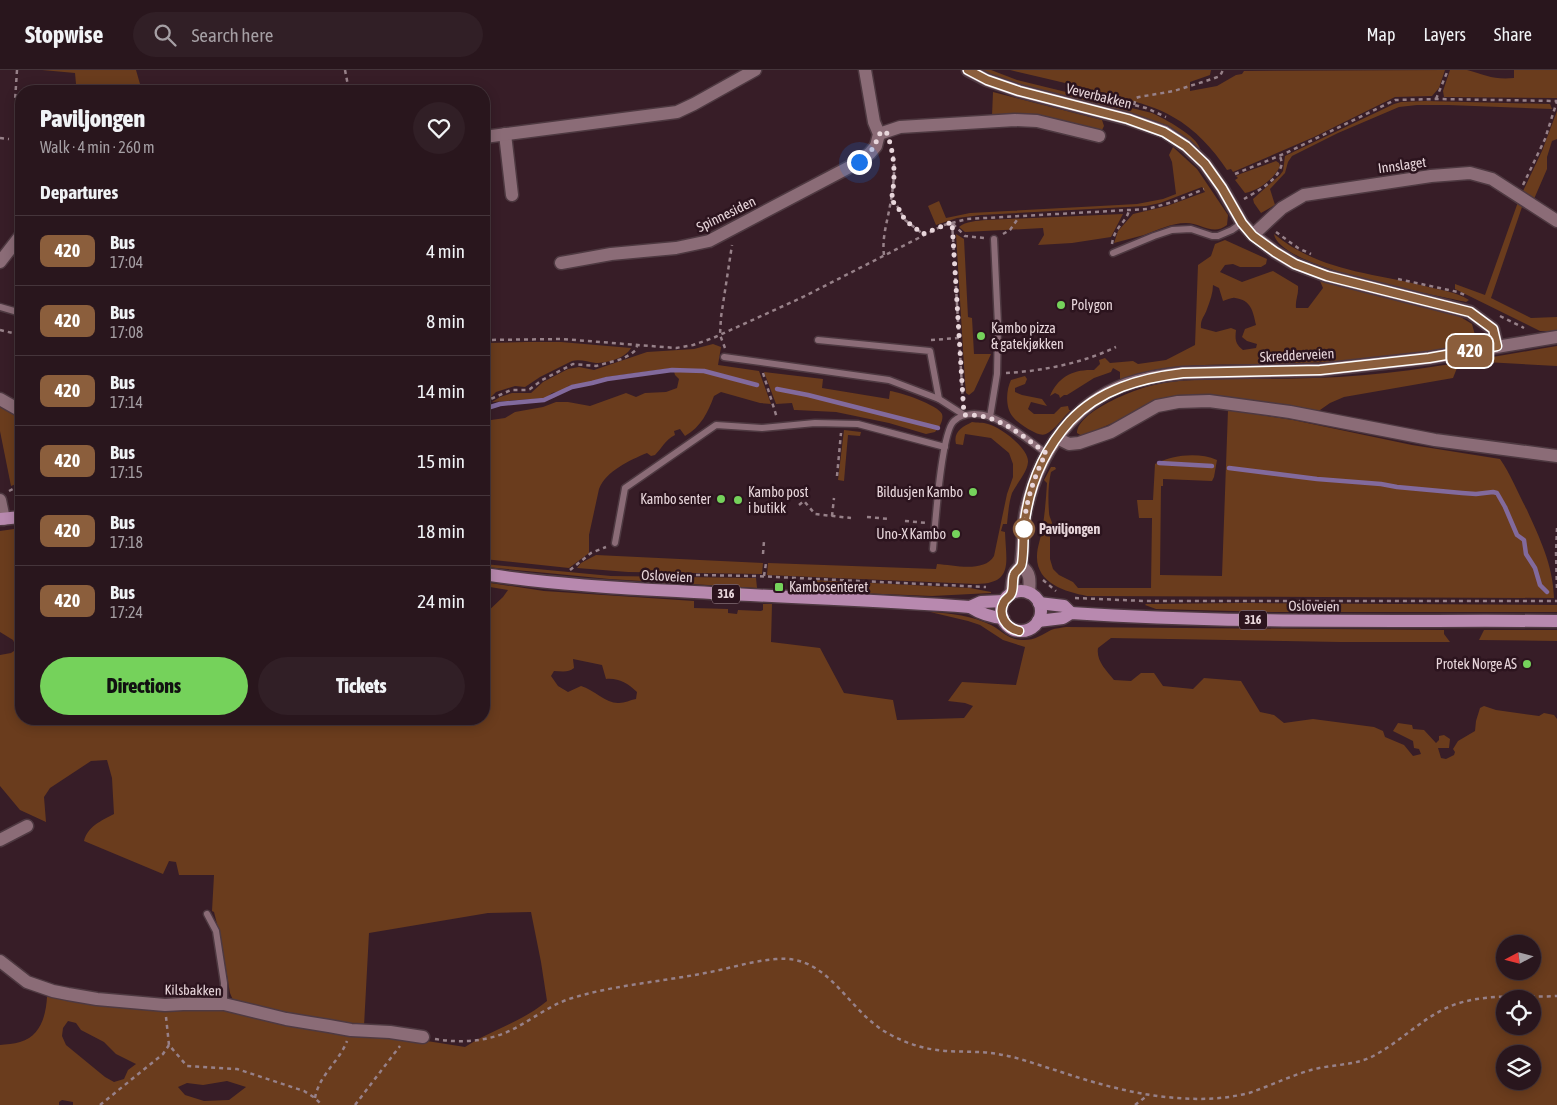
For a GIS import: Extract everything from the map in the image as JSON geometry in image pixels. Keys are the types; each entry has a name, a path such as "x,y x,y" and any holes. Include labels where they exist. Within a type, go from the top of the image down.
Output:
{"main road":[{"path":"2,519 15,518"},
{"name":"Osloveien","path":"490,575 592,586 970,607 981,602 1008,598"},
{"name":"316","path":"1008,598 1017,592 1028,593"},
{"path":"1028,593 1039,602 1040,616 1038,622"},
{"path":"1003,618 1001,612 1008,598"},
{"name":"Osloveien","path":"1039,602 1064,606 1071,613"},
{"name":"Osloveien","path":"970,607 980,614 1003,618"},
{"name":"Osloveien","path":"1038,622 1063,618 1071,613 1147,618 1557,621"},
{"name":"316","path":"1003,618 1009,627 1019,631 1030,629 1038,622"}],"street":[{"path":"490,136 677,112 755,70"},
{"path":"865,70 874,122 883,133 900,127 1014,120 1037,121 1099,136"},
{"name":"Veverbakken","path":"968,70 987,80 1019,91 1128,119 1164,132 1186,146 1205,164 1222,188 1242,223 1263,244 1295,264 1327,276 1470,312 1493,329 1497,346"},
{"name":"Spinnesiden","path":"561,263 611,254 676,248 709,241 859,162 876,146 883,133"},
{"path":"505,134 512,195"},
{"name":"Innslaget","path":"1253,236 1282,208 1299,198 1316,193 1432,176 1470,173 1492,179 1557,222"},
{"path":"0,262 15,243"},
{"name":"Skredderveien","path":"1008,598 1014,573 1021,566 1026,508 1046,453 1070,421 1090,404 1121,386 1150,378 1183,373 1320,370 1429,358 1557,337"},
{"path":"0,399 15,408"},
{"path":"1058,438 1068,444 1079,443 1111,432 1157,406 1178,402 1209,401 1290,412 1435,440 1557,456"},
{"path":"2,519 4,495"},
{"name":"Skredderveien","path":"1021,566 1027,570 1030,578 1028,593"},
{"path":"0,840 27,826"},
{"name":"Kilsbakken","path":"0,961 27,982 53,991 97,999 165,1005 224,1004 286,1019 351,1030 390,1032 423,1037"}],"lane":[{"path":"1113,253 1172,230 1186,228 1218,236 1242,223"},
{"path":"990,417 997,374 998,326 994,240"},
{"path":"0,307 15,311"},
{"path":"818,340 930,351 939,398"},
{"path":"724,356 889,380 939,398 964,415"},
{"path":"933,549 944,447 953,421 964,415 976,414 990,417 1011,428 1046,453"},
{"path":"615,543 625,488 716,425 762,428 815,423 858,424 944,447"},
{"path":"207,914 216,931 224,984 224,1004"}],"path":[{"path":"16,85 17,70"},
{"path":"345,70 348,85"},
{"path":"1134,105 1136,98 1212,80 1220,76 1223,70"},
{"path":"1436,99 1448,70"},
{"path":"1235,174 1279,156 1396,100 1557,102 1545,139 1516,195"},
{"path":"883,133 892,148 894,164 891,201 884,240 884,254"},
{"path":"0,138 9,139"},
{"path":"1232,206 1266,185 1278,175 1282,163 1279,156"},
{"path":"490,340 562,340 637,346 684,347 706,342 803,297 923,234 952,222 968,219 1129,210 1158,206 1204,189"},
{"path":"891,201 896,204 905,220 923,234"},
{"path":"1113,253 1112,244 1115,232 1128,215 1129,210"},
{"path":"952,222 965,236 994,240 1010,230 1019,217"},
{"path":"952,222 964,415"},
{"path":"720,335 724,293 732,246 730,231"},
{"path":"0,330 15,334"},
{"path":"490,399 511,390 526,390 573,364 596,366 622,358 636,350 637,346"},
{"path":"997,374 1015,373 1070,363 1116,348"},
{"path":"760,362 779,426"},
{"path":"837,476 842,424"},
{"path":"4,495 15,489"},
{"path":"832,516 834,498"},
{"path":"799,505 804,501 815,514 851,518"},
{"path":"867,517 890,519"},
{"path":"905,521 936,524"},
{"path":"1557,528 1557,591"},
{"path":"763,554 764,541"},
{"path":"577,570 570,570 591,553 615,543"},
{"path":"764,576 766,563"},
{"path":"632,574 764,576 993,587"},
{"path":"1038,574 1048,586 1062,594"},
{"path":"1069,596 1090,599 1145,601 1557,601"},
{"path":"423,1037 457,1042 483,1040 505,1033 557,1004 586,994 706,973 742,964 776,959 792,959 808,964 823,972 869,1020 887,1034 908,1044 937,1050 1002,1054 1092,1082 1148,1095 1198,1100 1229,1097 1250,1092 1308,1071 1362,1061 1375,1055 1422,1021 1451,1006 1467,1001 1501,995 1526,997 1557,996"},
{"path":"165,1005 169,1045 187,1066 237,1069 304,1090 322,1105"},
{"path":"315,1098 320,1082 338,1058 351,1030"},
{"path":"355,1105 409,1036"},
{"path":"100,1105 158,1058 169,1045"},
{"path":"1135,1105 1148,1095"}],"shaded area":[{"path":"42,70 136,70 140,85 70,85 76,84 75,73"},
{"path":"981,70 991,70 1017,80 1152,113 1187,133 1198,144 1200,149 1180,135 1137,115 1044,92 1001,79"},
{"path":"1010,70 1211,70 1210,75 1190,82 1190,91 1217,86 1236,75 1242,74 1244,71 1445,70 1439,88 1432,96 1395,97 1314,137 1233,172 1231,169 1227,170 1210,147 1196,134 1181,122 1161,111 1094,90"},
{"path":"1450,70 1467,70 1490,77 1514,78 1514,70 1557,70 1557,98 1444,97 1443,91"},
{"path":"993,92 1102,120 1104,126 1101,132 992,116"},
{"path":"1426,101 1550,104 1552,109 1448,105 1399,107 1338,133 1292,156 1285,173 1270,189 1275,205 1261,213 1254,203 1253,199 1283,171 1285,156 1394,104"},
{"path":"1557,111 1557,139 1552,141 1547,157 1547,169 1534,199 1523,191 1542,151"},
{"path":"1173,147 1197,169 1228,215 1227,225 1222,228 1212,229 1180,223 1114,243 1118,231 1133,214 1167,206 1205,192 1202,187 1160,203 1146,206 981,215 957,218 936,225 928,206 939,201 946,218 970,213 1137,204 1163,199 1176,194 1172,162 1169,155"},
{"path":"1276,161 1280,166 1278,171 1255,190 1245,193 1235,180 1238,178 1236,176 1240,174"},
{"path":"1518,202 1522,207 1491,298 1531,318 1557,317 1557,331 1540,331 1455,289 1455,284 1485,295"},
{"path":"1123,214 1111,237 1072,243 1038,245 1044,235 1043,228 965,232 959,227 968,222 986,220"},
{"path":"956,234 964,239 968,317 972,318 974,354 991,354 974,391 969,395 966,393 965,382"},
{"path":"1274,234 1309,256 1328,263 1366,274 1448,292 1469,300 1466,302 1392,286 1328,268 1301,258 1282,246"},
{"path":"1225,240 1267,259 1266,264 1261,267 1240,267 1233,264 1225,265 1220,272 1242,282 1273,271 1298,286 1296,308 1308,308 1323,288 1320,281 1414,303 1459,316 1472,324 1475,335 1470,342 1456,347 1414,354 1371,358 1307,363 1201,365 1159,369 1120,380 1120,372 1113,368 1111,372 1094,378 1067,395 1060,398 1055,393 1050,396 1053,389 1062,379 1079,371 1094,370 1100,364 1099,360 1105,358 1110,363 1133,361 1138,364 1166,360 1195,345 1198,265 1211,256 1215,244","holes":["1213,285 1219,288 1223,301 1232,298 1240,299 1245,301 1250,307 1256,325 1245,329 1242,337 1247,341 1257,344 1256,348 1243,350 1236,341 1236,330 1231,328 1216,332 1201,328"]},
{"path":"561,342 631,348 625,355 605,362 572,361 525,387 515,386 496,392 490,398 490,343"},
{"path":"713,344 721,347 718,365 759,371 771,404 760,403 721,392 714,396 703,419 691,432 685,436 680,429 674,431 675,435 655,455 651,456 647,453 626,463 613,472 599,489 589,535 589,553 569,568 490,560 490,420 505,418 515,412 543,407 556,402 590,406 626,393 636,397 645,393 666,392 677,388 679,379 675,375 673,368 606,377 568,386 567,389 552,393 546,398 492,402 512,393 531,393 543,382 568,369 579,367 594,370 647,352 694,349"},
{"path":"1557,346 1557,366 1485,362 1457,368 1453,378 1344,397 1315,411 1226,397 1174,397 1082,436 1077,433 1080,425 1087,417 1109,402 1145,387 1163,383 1199,380 1366,375"},
{"path":"764,372 823,379 822,388 889,399 890,391 902,394 939,410 942,414 942,421 935,432 926,434 889,423 836,412 794,410 792,403 776,404"},
{"path":"1025,376 1027,379 1025,384 1015,388 1015,392 1042,399 1047,406 1031,402 1028,409 1034,414 1054,414 1061,407 1068,406 1069,410 1071,410 1046,434 1042,435 1024,427 1010,413 1007,394 1011,380"},
{"path":"0,403 15,412 15,484 11,486 0,431"},
{"path":"1228,410 1293,420 1412,445 1500,459 1508,471 1541,542 1551,574 1554,598 1087,596 1053,585 1041,573 1037,556 1045,506 1047,483 1044,480 1051,467 1055,467 1056,469 1051,472 1048,492 1049,514 1053,528 1050,531 1050,559 1053,569 1059,575 1073,582 1078,588 1151,588 1152,518 1139,518 1137,500 1153,500 1155,464 1170,458 1194,455 1217,460 1214,477 1212,481 1163,479 1163,486 1161,486 1160,575 1222,576"},
{"path":"972,422 993,426 1013,439 1024,451 1028,462 1024,474 1012,493 1007,524 1003,524 1001,531 1005,532 1006,562 1002,575 997,580 976,584 767,575 768,563 936,569 937,564 968,567 983,565 989,561 994,556 1007,494 1013,477 1013,464 1009,453 991,438 965,434 963,445 956,444 957,433"},
{"path":"844,430 861,432 860,436 848,435 844,481 838,480"},
{"path":"15,529 15,644 13,640 0,632 0,531"},
{"path":"596,555 763,563 762,574 628,572 577,568 581,563"},
{"path":"490,565 611,576 756,578 757,588 609,579 490,567"},
{"path":"812,580 970,588 991,593 932,596 857,593 841,588 827,587 822,591 812,591"},
{"path":"490,583 544,591 694,601 694,608 728,609 728,613 737,614 738,610 761,611 763,610 763,604 772,604 771,642 820,648 844,693 893,700 897,720 964,718 973,706 948,701 962,682 1016,685 1025,647 1003,640 980,625 930,612 977,619 1017,640 1034,639 1051,630 1066,627 1444,630 1444,634 1450,642 1111,638 1098,648 1098,653 1102,665 1114,680 1131,681 1141,673 1154,673 1163,686 1193,689 1204,678 1241,681 1260,712 1274,715 1284,723 1313,719 1374,727 1383,731 1385,737 1404,745 1413,756 1421,754 1419,749 1414,748 1413,741 1393,731 1398,723 1412,725 1413,729 1424,730 1436,743 1439,740 1439,736 1444,735 1450,739 1449,748 1438,748 1441,758 1446,759 1454,755 1453,749 1458,741 1475,731 1480,708 1484,706 1496,710 1539,716 1544,713 1554,715 1557,719 1557,1105 73,1105 73,1102 62,1100 59,1102 59,1105 0,1105 0,1045 20,1042 38,1030 44,1018 47,997 55,996 218,1008 465,1047 527,1015 547,1001 531,912 488,913 369,933 364,1026 235,1005 230,993 221,940 214,912 212,911 214,875 179,875 176,862 169,861 163,874 84,841 92,828 114,814 112,778 107,760 91,761 50,788 44,797 46,822 20,810 0,786 0,655 15,650 15,725 490,725 490,609 508,590 490,587","holes":["573,659 602,665 606,679 615,679 626,684 637,692 636,699 623,703 614,703 581,686 568,692 558,686 551,676 554,671 572,670 574,668","68,1021 76,1023 81,1030 104,1042 116,1054 136,1064 128,1070 124,1079 114,1082 105,1077 66,1045 62,1036 63,1028","227,1081 246,1087 229,1100 204,1101 185,1095 178,1087 187,1083 203,1085"]},
{"path":"1245,603 1557,605 1557,612 1271,612 1156,609 1145,605"},
{"path":"1484,630 1557,630 1557,641 1479,640"}],"waterway":[{"path":"490,407 500,404 544,400 572,387 607,379 672,370 704,371 757,385"},
{"path":"777,389 938,428"},
{"path":"1159,463 1212,466"},
{"path":"1229,468 1397,487 1476,494 1497,493 1517,535 1524,540 1526,554 1535,568 1540,585 1547,592"}],"bus line":[{"name":"420","path":"968,70 987,80 1019,91 1128,119 1164,132 1186,146 1205,164 1222,188 1242,223 1253,236 1275,252 1295,264 1327,276 1470,312 1493,329 1497,346 1429,358 1320,370 1166,375 1126,384 1090,404 1070,421 1046,453 1033,485 1026,508 1021,566 1014,573 1011,594 1004,601 1001,612 1005,623 1019,631"}],"place":[{"name":"Polygon","path":"1061,305"},
{"name":"Kambo pizza & gatekjøkken","path":"981,336"},
{"name":"Bildusjen Kambo","path":"973,492"},
{"name":"Kambo senter","path":"721,499"},
{"name":"Kambo post i butikk","path":"738,500"},
{"name":"Paviljongen","path":"1024,529"},
{"name":"Uno-X Kambo","path":"956,534"},
{"name":"Kambosenteret","path":"779,587"},
{"name":"Protek Norge AS","path":"1527,664"}],"route":[{"path":"859,162 876,146 879,134 886,131 892,148 894,164 891,201 896,204 905,220 923,234 952,222 964,415 976,414 990,417 1011,428 1046,453 1026,508 1024,529"}]}
